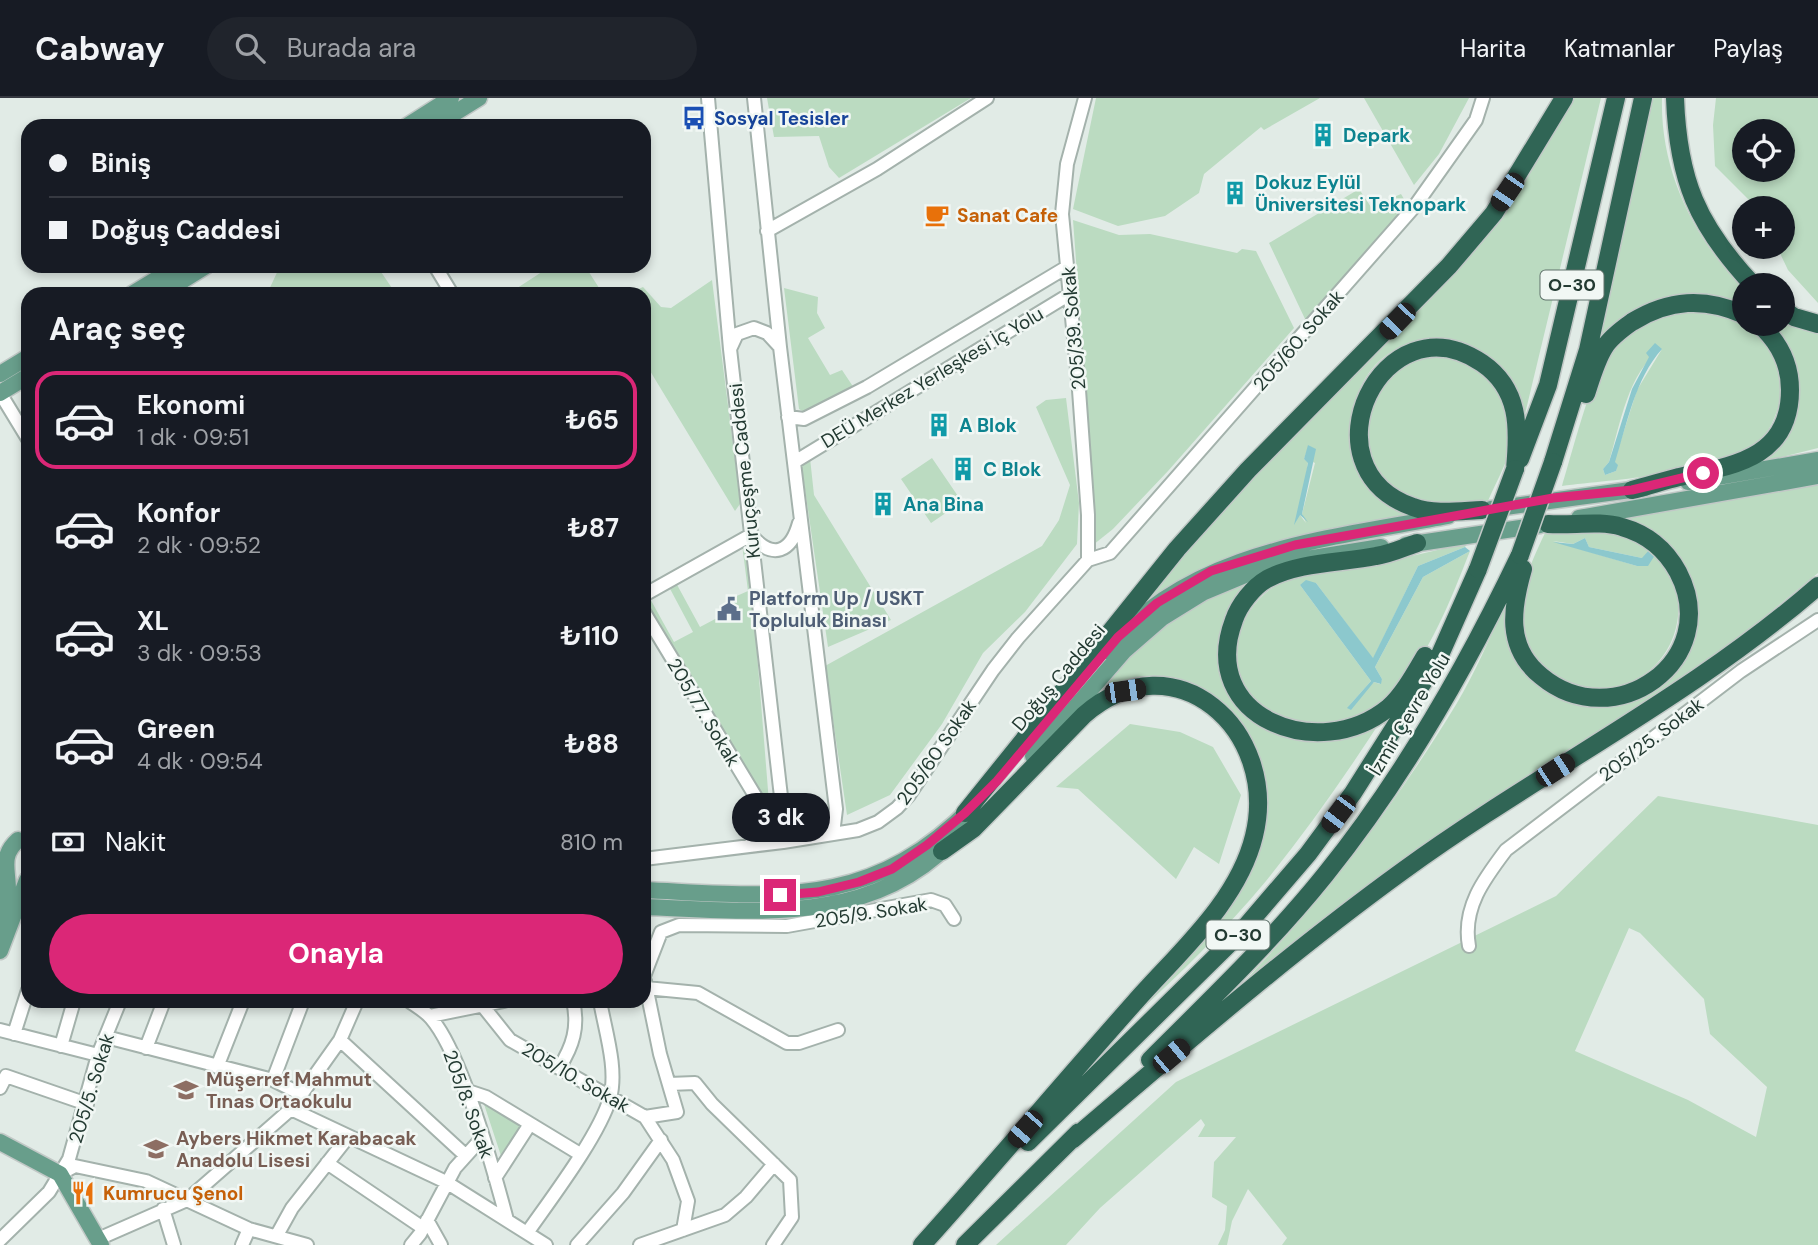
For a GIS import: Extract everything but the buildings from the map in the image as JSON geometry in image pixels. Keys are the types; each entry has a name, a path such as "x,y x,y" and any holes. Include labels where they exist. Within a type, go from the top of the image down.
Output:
{"highway":[{"path":"965,813 1177,549 1248,470 1449,266 1493,213 1564,98"},
{"name":"O-30","path":"1478,569 1527,446 1548,384 1616,98"},
{"name":"O-30","path":"1520,555 1588,350 1643,98"},
{"path":"1675,98 1677,143 1692,198 1717,246 1742,273"},
{"path":"1553,462 1568,446 1604,347 1623,328 1648,312 1671,304 1716,303 1732,310"},
{"path":"1795,317 1818,324"},
{"path":"1632,490 1726,469 1751,459 1771,442 1784,419 1790,393 1789,374 1772,336"},
{"path":"1482,510 1416,508 1388,493 1376,480 1365,464 1359,427 1361,408 1375,379 1399,358 1431,349 1464,354 1478,361 1499,378 1514,405 1518,421 1516,469"},
{"path":"1520,555 1523,569 1512,613 1515,637 1534,671 1564,692 1597,699 1621,697 1644,688 1663,673 1677,656 1689,617 1686,593 1671,560 1659,546 1621,526 1548,524"},
{"path":"1417,543 1379,556 1284,572 1265,580 1250,594 1236,612 1229,631 1227,651 1234,686 1253,711 1289,729 1330,733 1358,725 1389,707 1415,674 1478,569"},
{"name":"İzmir Çevre Yolu","path":"965,1245 1256,952 1324,876 1368,818 1450,689 1486,626 1520,555"},
{"name":"İzmir Çevre Yolu","path":"923,1245 1241,932 1308,854 1353,793 1439,657 1478,569"},
{"path":"1072,1140 1264,977 1405,869 1753,638 1818,586"},
{"path":"923,1245 1194,937 1237,879 1254,837 1258,809 1257,783 1250,757 1234,726 1216,707 1198,695 1177,688 1125,691 1097,703 973,829 942,851"}],"main road":[{"path":"418,119 451,98"},
{"path":"444,119 479,98"},
{"path":"144,287 166,273"},
{"path":"172,287 195,273"},
{"path":"0,374 21,361"},
{"path":"0,393 21,380"},
{"name":"Doğuş Caddesi","path":"651,890 767,895 818,892 859,882 892,869 965,813 997,781 1118,637 1157,603 1211,571 1295,545 1482,510 1632,490 1818,460"},
{"name":"Doğuş Caddesi","path":"651,907 785,912 829,906 879,891 911,875 942,851 999,795 1124,651 1162,618 1204,592 1269,565 1337,552 1548,524 1818,476"},
{"path":"0,835 21,840"},
{"path":"0,924 8,891 2,872 5,853 21,842"},
{"path":"2,872 21,878"},
{"path":"0,951 21,898"},
{"path":"0,1142 60,1174 99,1242"}],"street":[{"name":"Kuruçeşme Caddesi","path":"708,98 730,349 782,809 789,831 796,839"},
{"path":"754,98 780,348 796,461 836,809 832,834"},
{"path":"767,231 877,169 987,98"},
{"name":"205/60. Sokak","path":"1088,560 1110,553 1415,206 1476,120 1483,98"},
{"name":"205/39. Sokak","path":"1082,100 1062,195 1087,501 1088,560"},
{"name":"DEÜ Merkez Yerleşkesi İç Yolu","path":"788,417 804,418 867,387 1067,267"},
{"name":"DEÜ Merkez Yerleşkesi İç Yolu","path":"796,461 1070,294"},
{"path":"730,349 737,334 754,328 767,333 780,348"},
{"path":"0,393 21,428"},
{"path":"651,590 751,535 763,549 775,551 788,546 795,537 802,516"},
{"name":"205/60 Sokak","path":"651,858 858,830 897,808 993,670 1088,560"},
{"name":"205/25. Sokak","path":"1469,946 1465,926 1482,882 1506,850 1741,671 1818,620"},
{"name":"205/77. Sokak","path":"651,624 763,813 783,842"},
{"path":"750,846 763,813"},
{"name":"205/9. Sokak","path":"651,960 657,940 668,928 787,926 931,900 945,905 954,919"},
{"path":"651,981 698,993 787,1043 799,1043 838,1030"},
{"path":"645,1117 677,1112 651,1006"},
{"path":"14,1034 22,1008"},
{"path":"61,1046 72,1008"},
{"name":"205/5. Sokak","path":"0,1240 49,1192 69,1159 87,1104 98,1055 117,1008"},
{"path":"146,1048 161,1008"},
{"path":"217,1067 240,1008"},
{"path":"273,1080 300,1008"},
{"path":"99,1242 163,1209 187,1200 291,1109 340,1040 354,1008"},
{"name":"205/8. Sokak","path":"419,1008 430,1016 445,1038 482,1138 506,1220"},
{"path":"430,1016 462,1008"},
{"name":"205/10. Sokak","path":"486,1008 510,1040 645,1117 673,1160 688,1202 683,1230"},
{"path":"559,1068 572,1047 576,1017 574,1008"},
{"path":"527,1233 580,1154 610,1097 610,1060 601,1008"},
{"path":"0,1030 98,1055"},
{"path":"106,1037 273,1080 300,1094"},
{"path":"340,1040 465,1156"},
{"path":"0,1088 6,1076 87,1104"},
{"path":"669,1084 695,1083 712,1104 790,1180 792,1217 773,1245"},
{"path":"465,1090 486,1097 580,1154"},
{"path":"291,1109 446,1182 546,1245"},
{"path":"495,1178 530,1124"},
{"path":"277,1235 292,1208 348,1137"},
{"path":"411,1245 446,1182 482,1138"},
{"path":"577,1245 623,1193 661,1140"},
{"path":"327,1163 425,1224 441,1245"},
{"path":"640,1245 725,1215 746,1197 774,1164"},
{"path":"60,1174 75,1166 146,1181 249,1229 307,1245"},
{"path":"163,1209 173,1245"},
{"path":"242,1245 249,1229"}],"green space":[{"path":"767,98 971,98 839,178 829,167 819,136 774,137"},
{"path":"1096,98 1320,98 1264,130 1261,127 1204,174 1199,193 1165,216 1118,226 1073,209"},
{"path":"1364,98 1469,98 1439,154 1414,185"},
{"path":"1571,98 1601,98 1525,414 1509,381 1487,358 1460,344 1431,340 1404,346 1380,361 1362,385 1352,419 1351,439 1358,457 1419,515 1285,541 1221,562 1160,594 1115,632 1182,549 1458,266 1544,149","holes":["1309,445 1311,461 1315,463 1302,514 1306,523 1300,515 1308,462 1304,459"]},
{"path":"1653,98 1662,98 1667,152 1674,178 1696,227 1732,276 1732,306 1695,300 1658,301 1626,317 1592,357"},
{"path":"1716,98 1818,98 1818,303 1795,278 1795,273 1788,270 1783,259 1795,259 1795,196 1745,196 1715,166 1713,125"},
{"path":"1359,189 1371,207 1401,194 1407,204 1306,321 1269,243"},
{"path":"1073,220 1119,235 1150,234 1237,253 1242,249 1256,251 1294,328 1168,471 1113,529 1093,545 1093,488"},
{"path":"277,273 382,273 391,287 270,287"},
{"path":"540,273 590,273 598,287 519,287"},
{"path":"712,280 740,504 735,511 651,373 651,296 661,307 671,308"},
{"path":"784,288 818,297 817,313 825,328 808,338 830,375 842,370 854,388 804,412 799,409"},
{"path":"1698,305 1732,316 1732,336 1760,336 1776,361 1781,382 1779,405 1767,432 1754,445 1714,463 1662,474 1562,486 1591,389 1606,354 1622,335 1631,329","holes":["1662,349 1637,390 1614,462 1617,465 1616,471 1605,475 1603,469 1609,462 1633,384 1650,358"]},
{"path":"1795,320 1818,328 1818,448 1746,466 1776,441 1794,373 1772,336 1795,336"},
{"path":"1429,356 1448,358 1480,370 1493,380 1503,393 1512,425 1511,445 1488,501 1444,506 1418,502 1400,494 1386,482 1375,467 1365,431 1367,412 1374,395 1396,371"},
{"path":"1066,398 1079,503 1077,544 1025,612 983,653 942,724 890,795 847,815 825,666 1042,546 1059,520 1070,485 1036,407 1046,400"},
{"path":"810,458 814,495 891,620 828,647 801,462"},
{"path":"932,458 962,502 931,523 901,479"},
{"path":"1818,480 1818,573 1736,640 1598,733 1229,997 1322,894 1406,782 1457,703 1504,608 1533,675 1612,700 1680,653 1679,563 1615,520"},
{"path":"1612,529 1635,539 1664,563 1675,584 1678,597 1677,625 1667,649 1652,668 1632,681 1609,688 1585,688 1560,679 1535,658 1521,633 1519,617 1522,592 1545,533","holes":["1585,538 1589,547 1642,558 1637,566 1553,541 1573,544"]},
{"path":"748,541 770,815 651,614 651,600 674,642 693,632 668,585 675,581 700,627 719,617 726,621 738,616 732,598 748,591 742,544"},
{"path":"1468,542 1465,547 1418,566 1373,659 1316,583 1300,585 1371,681 1348,707 1374,682 1380,684 1382,679 1375,667 1423,577 1470,551 1447,608 1428,645 1405,680 1392,695 1376,707 1358,717 1338,722 1297,723 1278,717 1260,706 1246,691 1236,659 1241,627 1259,599 1272,588 1304,574 1390,560"},
{"path":"1254,574 1227,618 1222,632 1221,652 1226,677 1294,734 1384,716 1312,821 1246,905 1181,972 1090,1058 1247,870 1255,753 1173,681 1138,679 1111,688 1083,705 1152,630"},
{"path":"1130,724 1180,732 1213,747 1241,795 1219,864 1194,847 1176,879 1078,789 1056,787"},
{"path":"1658,796 1818,825 1818,1245 1282,1245 1287,1238 1248,1189 1232,1221 1227,1245 1218,1245 1225,1230 1227,1206 1212,1197 1214,1162 1236,1137 1198,1137 1205,1125 1201,1119 1100,1208 1066,1245 996,1245 1176,1082 1556,896","holes":["1629,928 1640,933 1704,999 1710,1034 1767,1087 1756,1137 1688,1100 1575,1051"]},
{"path":"483,1101 526,1126 503,1162"}],"water":[{"path":"1655,343 1662,349 1638,388 1615,462 1618,465 1616,471 1605,475 1603,469 1609,462 1632,389 1649,357 1646,353"},
{"path":"1308,445 1316,449 1302,514 1308,522 1300,515 1294,525 1308,463 1304,459"},
{"path":"1585,538 1589,547 1642,558 1650,549 1655,555 1648,566 1637,566 1553,542 1573,544"},
{"path":"1465,547 1470,551 1423,577 1375,667 1382,679 1381,684 1374,682 1351,710 1347,708 1371,681 1300,585 1306,580 1316,583 1373,658 1418,566"}],"place":[{"name":"Sosyal Tesisler","path":"694,118"},
{"name":"Depark","path":"1323,135"},
{"name":"Dokuz Eylül Üniversitesi Teknopark","path":"1235,193"},
{"name":"Sanat Cafe","path":"937,215"},
{"name":"A Blok","path":"939,425"},
{"name":"C Blok","path":"963,469"},
{"name":"Ana Bina","path":"883,504"},
{"name":"Platform Up / USKT Topluluk Binası","path":"729,609"},
{"name":"Müşerref Mahmut Tınas Ortaokulu","path":"186,1090"},
{"name":"Aybers Hikmet Karabacak Anadolu Lisesi","path":"156,1149"},
{"name":"Kumrucu Şenol","path":"83,1193"}],"route":[{"path":"780,895 818,892 859,882 892,869 927,845 997,781 1118,637 1157,603 1211,571 1295,545 1553,498 1632,490 1703,473"}]}
